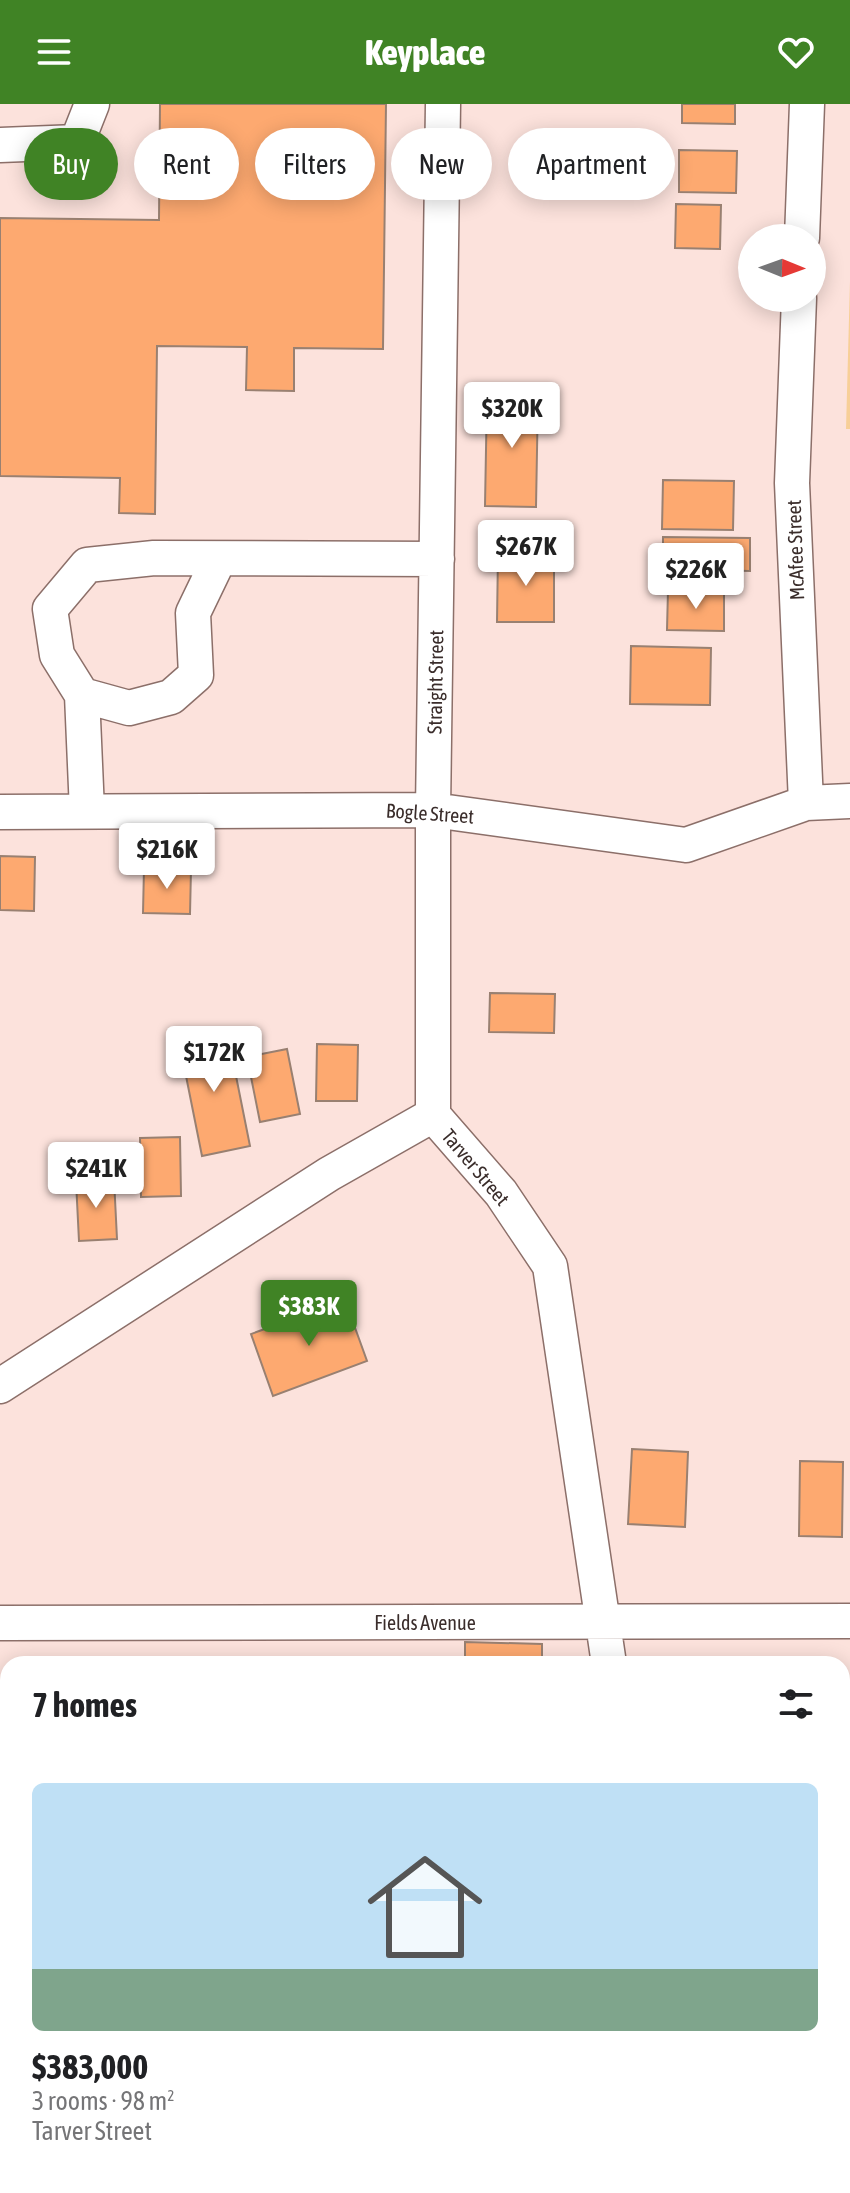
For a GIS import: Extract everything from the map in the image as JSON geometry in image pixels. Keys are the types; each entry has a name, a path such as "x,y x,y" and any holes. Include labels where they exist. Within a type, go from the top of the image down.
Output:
{"street":[{"path":"0,145 77,142 92,104"},
{"name":"Straight Street","path":"433,1115 433,810 443,104"},
{"path":"803,224 807,104"},
{"name":"McAfee Street","path":"798,312 792,483 806,803"},
{"path":"87,811 82,695 57,655 50,609 87,565 154,558 437,559"},
{"path":"82,695 129,708 171,697 196,675 193,613 219,559"},
{"name":"Bogle Street","path":"0,812 433,810 686,845 806,803 850,801"},
{"name":"Tarver Street","path":"0,1386 329,1174 433,1115 501,1193 550,1266 608,1656"},
{"name":"Fields Avenue","path":"0,1623 850,1621"}],"shaded area":[{"path":"850,281 850,429 846,429"}],"building":[{"path":"160,104 386,104 383,349 294,348 294,391 246,390 247,347 157,346 155,514 119,513 120,478 0,476 0,218 159,220 159,200 239,200 239,128 160,128"},
{"path":"682,104 735,104 735,124 682,123"},
{"path":"679,150 737,151 736,193 679,192"},
{"path":"676,204 721,205 720,249 675,248"},
{"path":"487,394 538,395 536,507 485,506"},
{"path":"663,480 734,481 733,530 662,529"},
{"path":"663,537 750,538 750,571 663,569"},
{"path":"498,553 554,554 554,622 497,622"},
{"path":"668,590 724,591 724,631 667,630"},
{"path":"631,646 711,648 710,705 630,704"},
{"path":"0,856 35,857 34,911 0,910"},
{"path":"144,868 191,869 190,914 143,913"},
{"path":"490,993 555,994 554,1033 489,1032"},
{"path":"227,1031 250,1146 202,1156 179,1041"},
{"path":"317,1044 358,1045 357,1101 316,1101"},
{"path":"287,1049 300,1114 260,1122 247,1057"},
{"path":"180,1137 181,1196 141,1197 140,1138"},
{"path":"114,1179 117,1239 79,1241 76,1181"},
{"path":"345,1300 367,1361 273,1396 251,1334"},
{"path":"632,1449 688,1452 685,1527 628,1524"},
{"path":"800,1461 843,1462 842,1537 799,1536"},
{"path":"465,1642 542,1644 542,1656 465,1656"}]}
